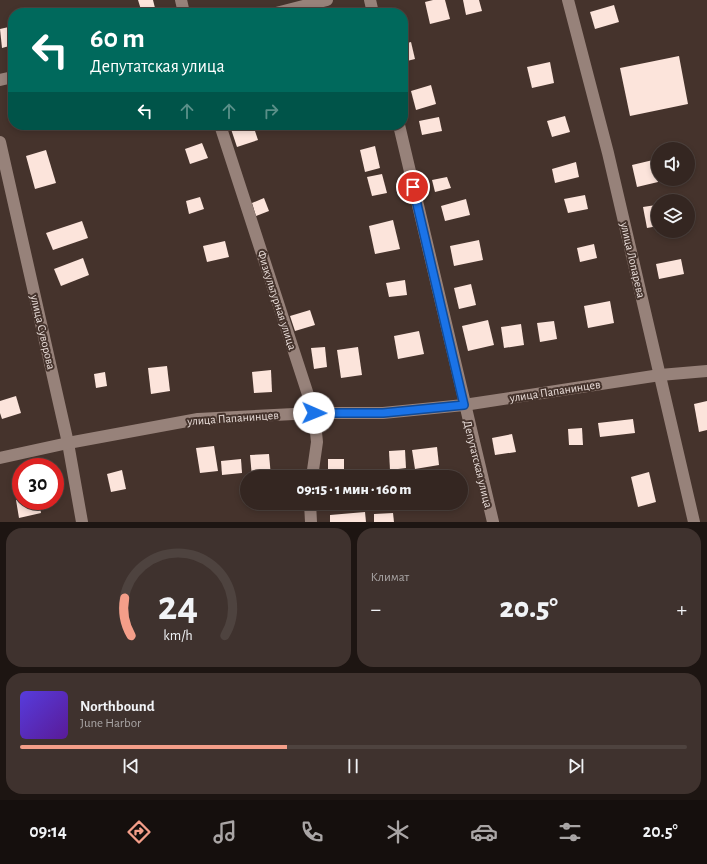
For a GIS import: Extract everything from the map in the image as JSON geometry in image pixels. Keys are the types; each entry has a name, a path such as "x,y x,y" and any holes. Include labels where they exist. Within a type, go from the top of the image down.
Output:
{"street":[{"path":"296,8 327,0"},
{"name":"улица Лопарева","path":"568,0 608,153 694,522"},
{"name":"Физкультурная улица","path":"222,130 314,413 317,442 313,470"},
{"name":"Депутатская улица","path":"400,130 464,405 493,522"},
{"name":"улица Суворова","path":"0,142 68,442 82,522"},
{"name":"улица Папанинцев","path":"0,458 68,442 198,419 314,413 383,413 464,405 660,375 707,371"},
{"path":"310,510 311,522"}],"building":[{"path":"138,0 153,0 155,8 140,8"},
{"path":"445,0 450,19 430,24 425,2"},
{"path":"463,0 479,0 482,11 466,15"},
{"path":"614,5 619,22 595,29 590,12"},
{"path":"8,27 8,46 2,48 0,29"},
{"path":"411,42 415,59 408,61 408,43"},
{"path":"679,56 688,104 630,116 620,68"},
{"path":"550,62 554,83 532,88 527,67"},
{"path":"431,85 436,104 416,110 411,91"},
{"path":"565,116 570,132 552,137 547,121"},
{"path":"439,117 442,131 422,135 419,121"},
{"path":"231,130 255,130 258,140 237,147"},
{"path":"202,143 208,158 190,164 185,149"},
{"path":"375,146 380,168 365,172 360,150"},
{"path":"46,150 56,183 35,189 26,156"},
{"path":"651,160 651,184 637,187 632,165"},
{"path":"576,162 579,177 555,183 552,169"},
{"path":"382,174 387,193 372,196 367,177"},
{"path":"447,177 451,188 435,192 432,180"},
{"path":"585,195 588,209 568,213 564,199"},
{"path":"200,197 204,209 189,214 186,201"},
{"path":"264,198 269,211 256,216 252,203"},
{"path":"466,199 470,215 445,221 441,206"},
{"path":"651,206 651,227 647,228 643,207"},
{"path":"393,220 400,249 375,254 369,226"},
{"path":"82,221 88,238 53,250 46,233"},
{"path":"479,240 483,260 454,266 450,246"},
{"path":"225,241 229,257 207,262 203,246"},
{"path":"594,244 597,258 580,262 577,248"},
{"path":"83,258 89,275 61,286 54,269"},
{"path":"681,259 684,274 659,279 656,264"},
{"path":"405,280 407,295 389,297 386,283"},
{"path":"471,284 476,305 459,309 454,288"},
{"path":"610,301 614,323 588,328 584,306"},
{"path":"310,310 315,325 295,331 290,316"},
{"path":"488,320 494,345 468,351 462,326"},
{"path":"554,321 557,339 540,342 537,323"},
{"path":"521,324 524,345 504,348 501,327"},
{"path":"419,331 424,354 398,359 394,336"},
{"path":"325,347 327,367 314,369 311,348"},
{"path":"358,347 362,375 341,378 337,350"},
{"path":"167,366 170,391 151,394 148,368"},
{"path":"271,370 272,392 254,393 252,372"},
{"path":"105,372 107,386 96,388 94,374"},
{"path":"16,396 21,413 2,419 0,413 0,401"},
{"path":"707,401 707,430 699,432 694,404"},
{"path":"633,419 635,433 600,437 598,423"},
{"path":"582,428 583,445 569,445 568,429"},
{"path":"512,434 516,452 495,455 492,438"},
{"path":"214,446 218,471 200,473 196,448"},
{"path":"437,447 439,465 415,469 412,450"},
{"path":"405,450 406,468 390,470 389,451"},
{"path":"269,454 270,470 251,470 250,455"},
{"path":"241,459 242,470 240,470 240,473 222,475 221,461"},
{"path":"328,459 344,459 344,470 328,470"},
{"path":"122,470 126,489 111,492 107,474"},
{"path":"649,472 656,502 638,507 631,477"},
{"path":"18,510 40,510 41,513 19,518"},
{"path":"365,512 366,522 330,522 330,515"},
{"path":"393,513 394,522 374,522 374,514"}],"route":[{"path":"314,413 383,413 464,405 413,187"}]}
